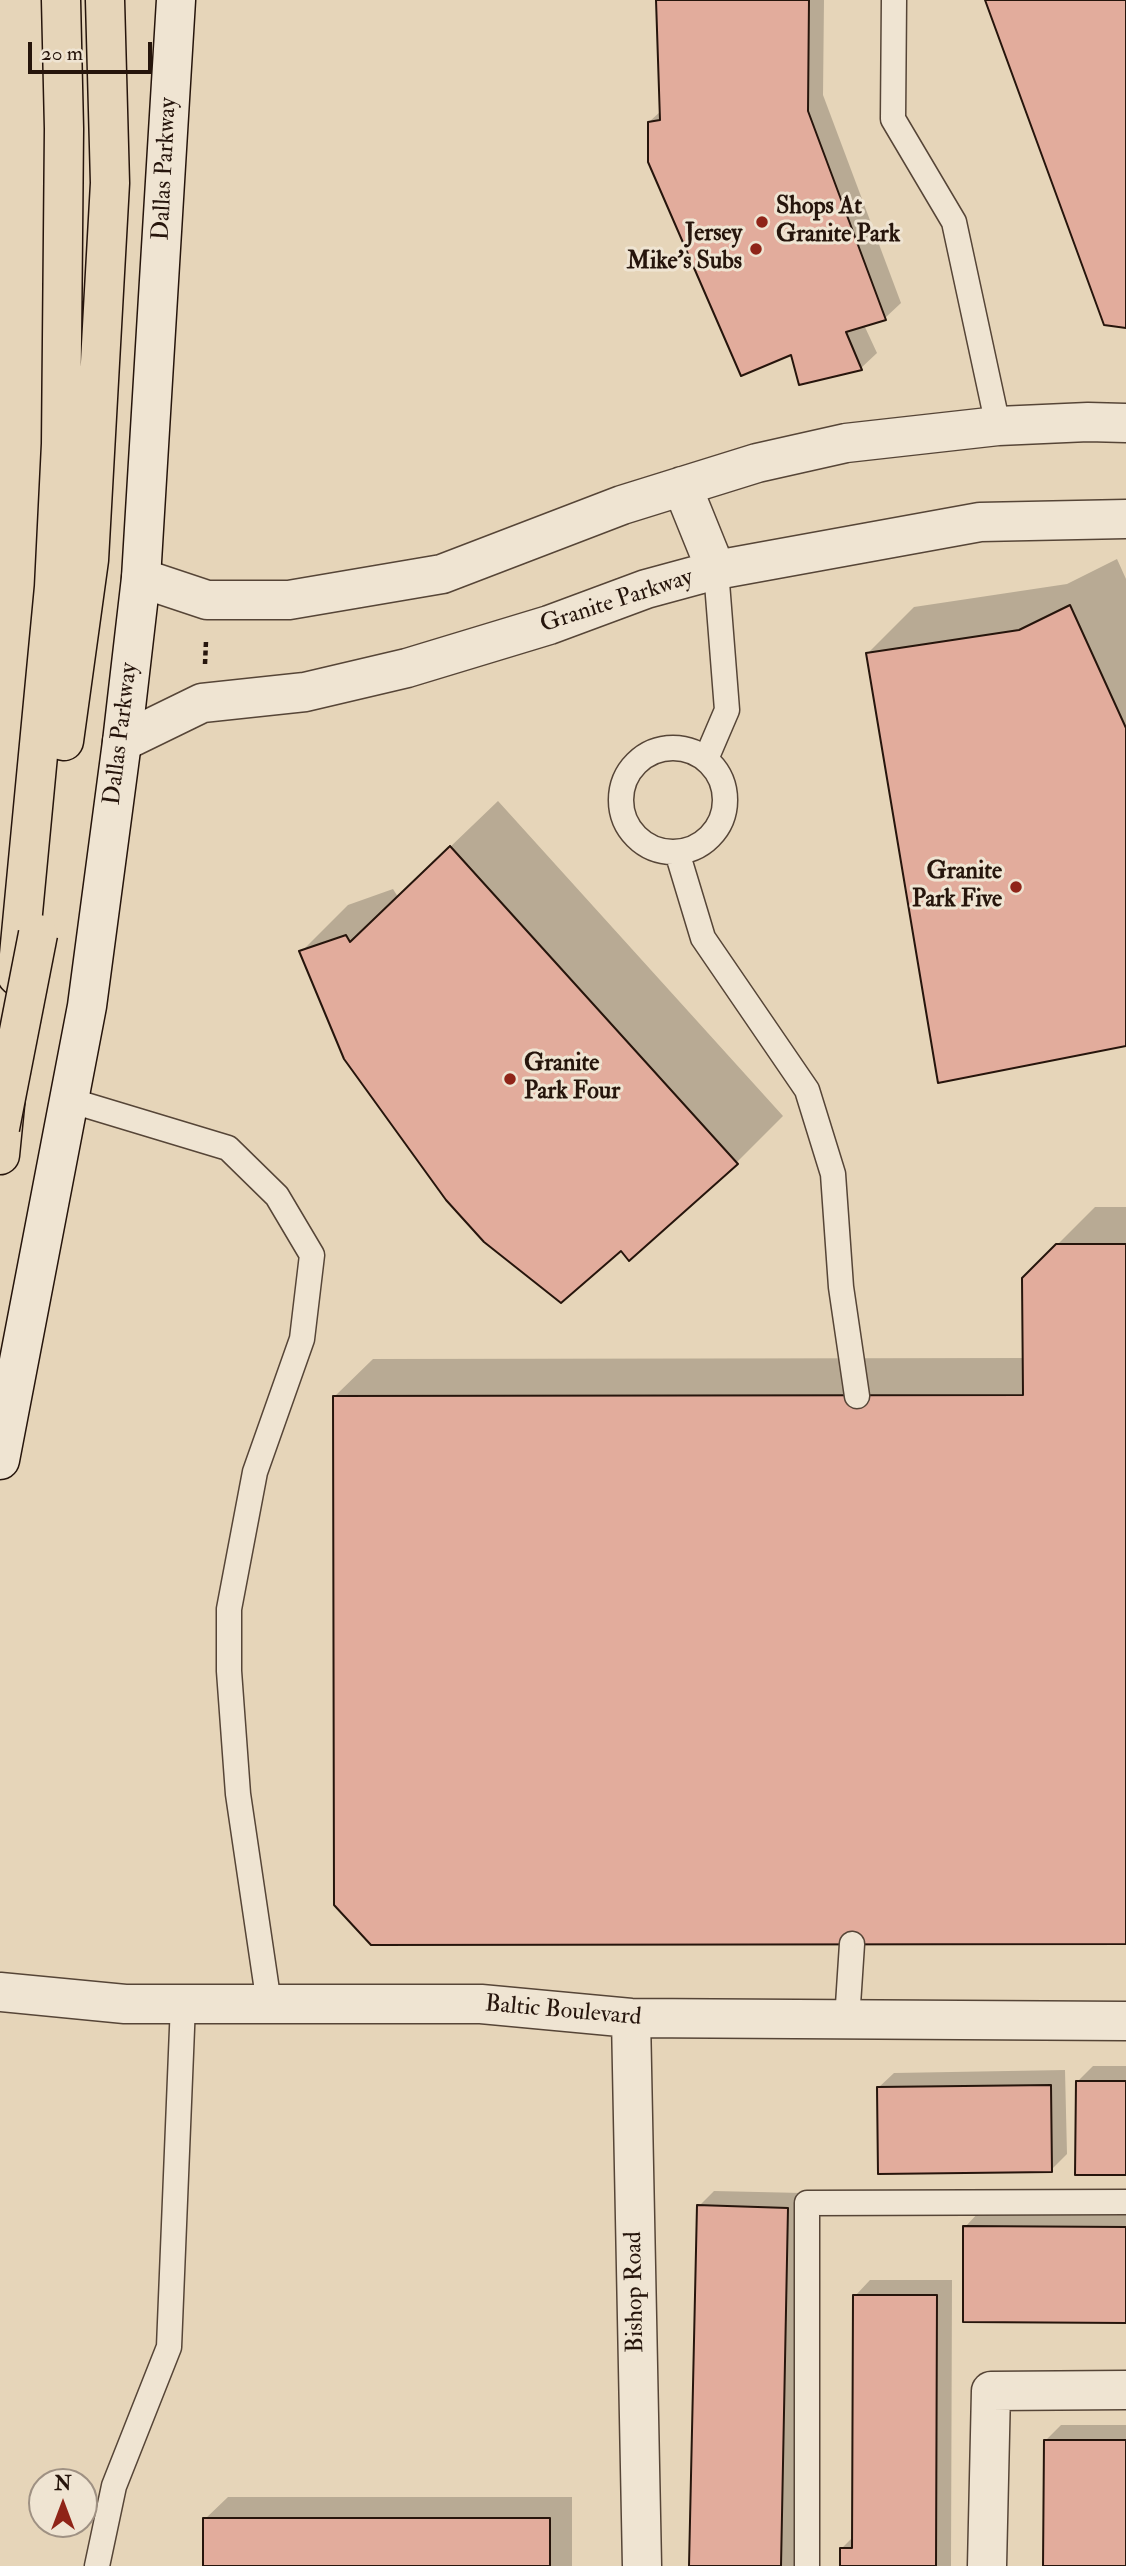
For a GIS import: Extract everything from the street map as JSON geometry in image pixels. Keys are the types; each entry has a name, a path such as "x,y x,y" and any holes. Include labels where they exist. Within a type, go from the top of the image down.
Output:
{"highway":[{"path":"0,1155 56,548 61,431 64,129 61,0"},
{"path":"0,1128 38,934 89,560 110,183 105,0"}],"street":[{"name":"Dallas Parkway","path":"0,1460 87,1006 122,742 141,578 176,0"},
{"path":"141,578 207,600 302,598 442,574 622,505 757,463 846,443 998,426 1126,423"},
{"path":"682,486 716,570"},
{"name":"Granite Parkway","path":"122,742 202,703 305,692 407,668 549,625 646,589 716,570 980,522 1126,519"},
{"name":"Baltic Boulevard","path":"0,1992 125,2004 481,2004 631,2018 1126,2021"},
{"name":"Bishop Road","path":"631,2018 642,2566"},
{"path":"987,2566 991,2391 1126,2390"}],"lane":[{"path":"894,0 893,119 954,222 998,426"},
{"path":"706,759 727,710 716,570"},
{"path":"673,748 706,759 718,773 725,790 725,808 719,825 708,839 693,849 677,852 660,851 645,844 632,833 624,819 621,803 622,787 629,772 640,759 654,751 673,748"},
{"path":"677,852 703,938 807,1090 833,1174 841,1287 858,1396"},
{"path":"69,1100 228,1148 277,1196 313,1255 302,1339 256,1472 229,1609 229,1671 238,1794 269,2004"},
{"path":"847,2020 852,1944"},
{"path":"97,2566 114,2486 169,2347 183,2004"},
{"path":"807,2566 807,2203 1126,2202"}],"path":[{"path":"204,672 206,634"}],"building":[{"name":"Shops At Granite Park","path":"656,0 809,0 808,111 886,320 846,332 862,370 799,385 791,355 741,376 648,162 648,122 660,120"},
{"path":"985,0 1126,0 1126,328 1104,325"},
{"name":"Granite Park Five","path":"1070,605 1126,728 1126,1046 938,1083 866,653 1019,630"},
{"name":"Granite Park Four","path":"450,846 738,1164 629,1261 621,1251 561,1303 484,1242 446,1200 344,1059 299,951 346,935 350,942"},
{"path":"1056,1244 1126,1244 1126,1944 371,1945 334,1905 333,1396 1023,1395 1022,1278"},
{"path":"1076,2081 1126,2081 1126,2175 1075,2175"},
{"path":"1051,2085 1052,2172 878,2174 877,2087"},
{"path":"697,2205 788,2208 781,2566 689,2566"},
{"path":"963,2226 1126,2227 1126,2323 963,2322"},
{"path":"853,2295 937,2295 936,2566 840,2566 840,2548 852,2548"},
{"path":"1044,2440 1126,2440 1126,2566 1043,2566"},
{"path":"203,2518 550,2518 550,2566 203,2566"}],"place":[{"name":"Shops At Granite Park","path":"762,222"},
{"name":"Jersey Mike's Subs","path":"756,249"},
{"name":"Granite Park Five","path":"1016,887"},
{"name":"Granite Park Four","path":"510,1079"}]}
